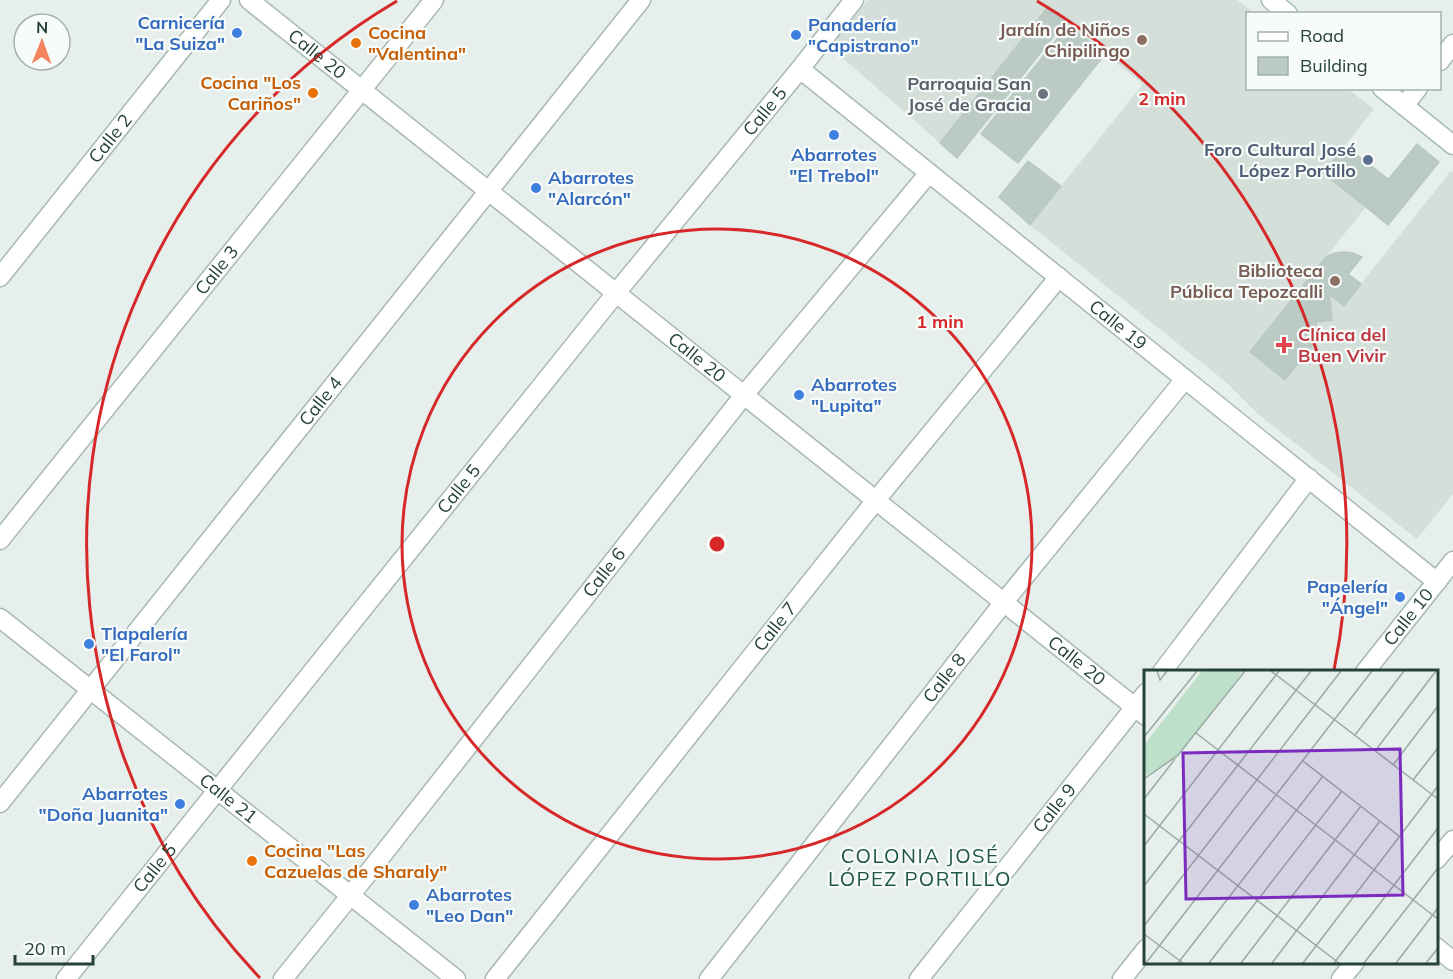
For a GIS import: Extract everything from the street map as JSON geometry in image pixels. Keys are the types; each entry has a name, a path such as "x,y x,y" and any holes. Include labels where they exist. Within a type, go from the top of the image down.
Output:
{"street":[{"name":"Calle 2","path":"0,277 221,0"},
{"name":"Calle 20","path":"249,0 1004,602 1142,705"},
{"name":"Calle 3","path":"0,540 434,0"},
{"name":"Calle 4","path":"0,803 641,0"},
{"name":"Calle 5","path":"66,979 854,0"},
{"path":"1441,60 1453,44"},
{"name":"Calle 19","path":"800,69 1437,582"},
{"path":"1384,90 1453,145"},
{"path":"1404,106 1416,90"},
{"name":"Calle 6","path":"283,979 744,395 930,173"},
{"name":"Calle 7","path":"495,979 876,500 1059,278"},
{"name":"Calle 8","path":"709,979 1004,602 1185,379"},
{"path":"1164,670 1308,478"},
{"name":"Calle 10","path":"1367,670 1453,561"},
{"name":"Calle 21","path":"0,618 456,979"},
{"name":"Calle 9","path":"919,979 1142,705"},
{"path":"1438,860 1453,840"},
{"path":"1438,948 1453,961"},
{"path":"1122,979 1144,952"},
{"path":"1341,979 1354,964"}],"shaded area":[{"path":"868,0 1237,0 1253,12 1246,12 1246,90 1349,90 1374,109 1323,173 1366,207 1309,278 1344,305 1451,171 1453,173 1453,494 1417,539 1258,414 1226,382 1030,225 1143,84 1048,9 940,143 830,47"}],"building":[{"path":"1047,8 1065,22 957,158 940,143"},
{"name":"Parroquia San José de Gracia","path":"1068,25 1105,54 1018,163 981,134"},
{"path":"1417,144 1439,162 1388,225 1366,207"},
{"path":"1345,146 1388,179 1366,207 1323,173"},
{"path":"1028,161 1061,186 1030,225 999,197"},
{"name":"Biblioteca Pública Tepozcalli","path":"1344,252 1362,257 1348,274 1361,284 1344,306 1309,278 1326,257"},
{"name":"Clínica del Buen Vivir","path":"1309,278 1329,293 1332,320 1316,322 1318,338 1285,380 1250,352"}],"place":[{"name":"Carnicería \"La Suiza\"","path":"237,33"},
{"name":"Panadería \"Capistrano\"","path":"796,35"},
{"name":"Jardín de Niños Chipilingo","path":"1142,40"},
{"name":"Cocina \"Valentina\"","path":"356,43"},
{"name":"Cocina \"Los Cariños\"","path":"313,93"},
{"name":"Parroquia San José de Gracia","path":"1043,94"},
{"name":"Abarrotes \"El Trebol\"","path":"834,135"},
{"name":"Foro Cultural José López Portillo","path":"1368,160"},
{"name":"Abarrotes \"Alarcón\"","path":"536,188"},
{"name":"Biblioteca Pública Tepozcalli","path":"1335,281"},
{"name":"Clínica del Buen Vivir","path":"1284,345"},
{"name":"Abarrotes \"Lupita\"","path":"799,395"},
{"name":"Papelería \"Ángel\"","path":"1400,597"},
{"name":"Tlapalería \"El Farol\"","path":"89,644"},
{"name":"Abarrotes \"Doña Juanita\"","path":"180,804"},
{"name":"Cocina \"Las Cazuelas de Sharaly\"","path":"252,861"},
{"name":"Abarrotes \"Leo Dan\"","path":"414,905"}],"district":[{"name":"COLONIA JOSÉ LÓPEZ PORTILLO","path":"920,868"}]}
